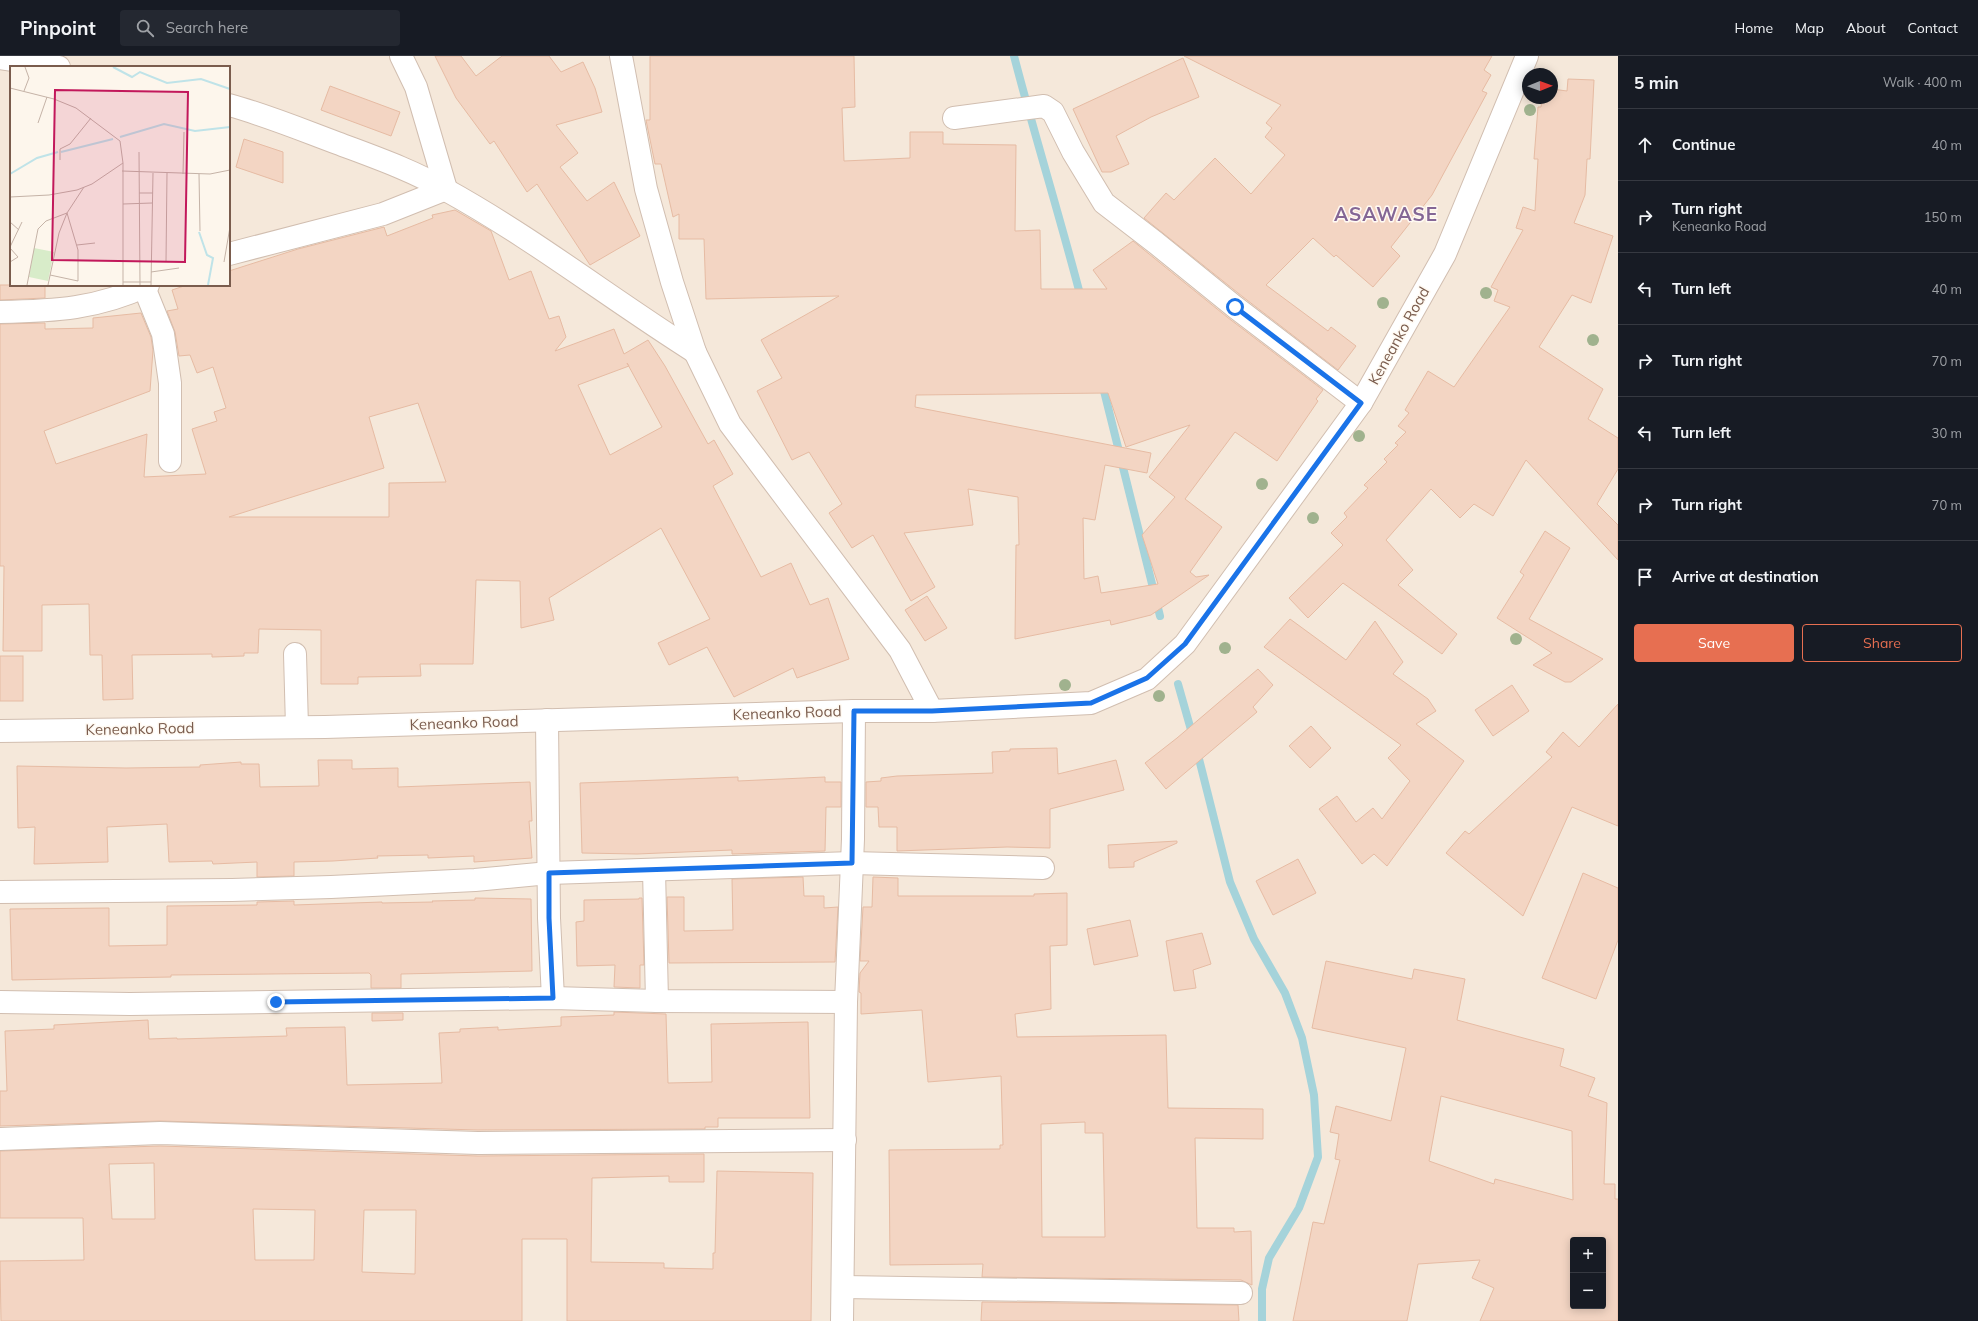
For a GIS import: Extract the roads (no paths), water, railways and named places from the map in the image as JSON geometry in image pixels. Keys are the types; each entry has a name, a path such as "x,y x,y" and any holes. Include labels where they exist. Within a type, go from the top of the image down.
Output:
{"street":[{"path":"401,56 416,87 446,189"},
{"path":"621,56 646,188 672,282 695,352 730,424 900,650 932,711"},
{"name":"Keneanko Road","path":"0,731 297,727 854,711 932,711 1091,703 1147,678 1185,644 1361,403 1445,254 1526,56"},
{"path":"0,58 52,66"},
{"path":"230,105 256,113 398,166 446,189 559,259 639,317 695,352"},
{"path":"954,118 1044,106 1053,112 1073,152 1104,203 1235,307 1361,403"},
{"path":"230,254 383,214 446,189"},
{"path":"0,312 51,312 97,304 126,295 146,286 163,334 170,383 170,461"},
{"path":"295,654 297,727"},
{"path":"842,1321 846,1002 852,863 854,711"},
{"path":"547,720 549,918 553,998"},
{"path":"0,892 232,890 324,887 475,880 549,873 852,863 1043,868"},
{"path":"654,870 657,1001"},
{"path":"0,1002 130,1004 553,998 657,1001 846,1002"},
{"path":"0,1139 160,1133 478,1142 845,1140"},
{"path":"843,1287 1241,1293"}],"waterway":[{"path":"1014,56 1081,298"},
{"path":"1102,383 1160,616"},
{"path":"1178,684 1193,737"},
{"path":"1197,751 1230,882 1254,939 1285,993 1302,1038 1314,1095 1318,1157 1299,1208 1269,1258 1262,1289 1262,1321"}],"district":[{"name":"ASAWASE","path":"1386,214"}]}
